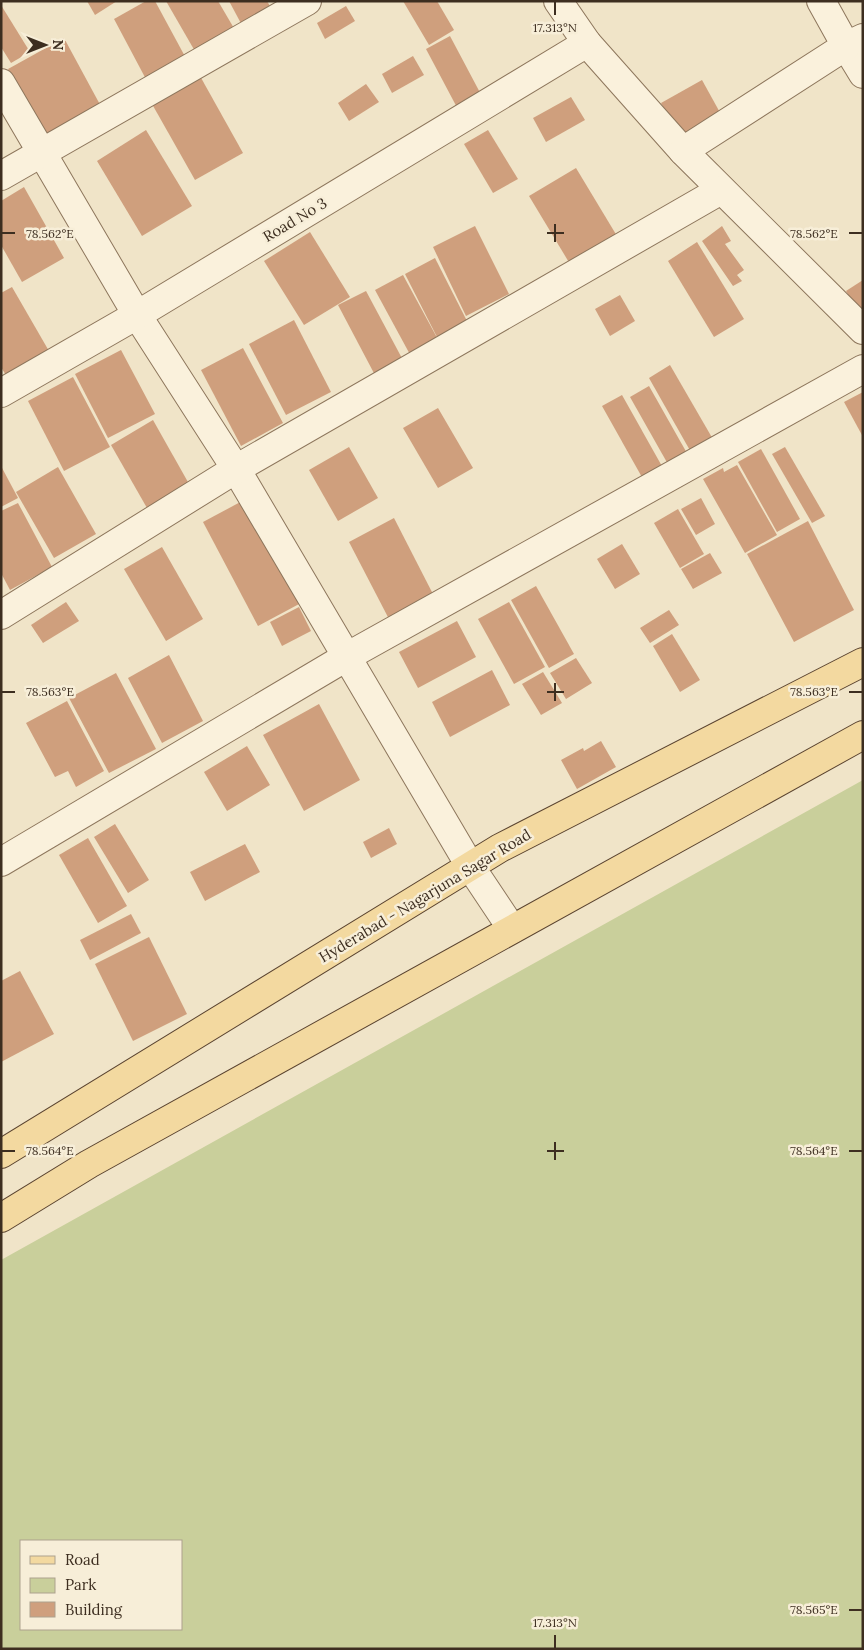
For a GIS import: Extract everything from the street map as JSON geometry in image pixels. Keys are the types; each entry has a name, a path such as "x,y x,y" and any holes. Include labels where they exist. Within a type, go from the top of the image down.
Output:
{"main road":[{"name":"Hyderabad - Nagarjuna Sagar Road","path":"1,1154 500,848 863,662"},
{"path":"1,1218 89,1164 863,735"}],"street":[{"path":"1,176 307,1"},
{"path":"558,1 587,43 683,151 863,330"},
{"path":"821,1 854,42 863,74"},
{"path":"683,151 854,42"},
{"name":"Road No 3","path":"1,393 137,315 587,43"},
{"path":"1,83 137,315 236,469 348,656 470,866 512,929"},
{"path":"1,615 236,469 721,190"},
{"path":"1,862 348,656 863,369"}],"green space":[{"path":"863,780 863,1649 1,1649 1,1260"}],"building":[{"path":"87,1 117,1 95,15"},
{"path":"146,1 155,1 188,62 148,83 114,19"},
{"path":"166,1 218,1 235,30 196,53"},
{"path":"229,1 267,1 274,13 244,29"},
{"path":"403,1 437,1 454,30 429,45"},
{"path":"1,5 30,52 11,63 1,47"},
{"path":"346,6 355,21 325,39 317,23"},
{"path":"450,36 485,102 461,115 426,49"},
{"path":"64,38 104,112 48,142 8,69"},
{"path":"413,56 424,75 392,93 382,74"},
{"path":"200,76 243,153 195,180 152,104"},
{"path":"702,80 723,118 683,141 661,103"},
{"path":"366,84 379,102 349,121 338,103"},
{"path":"571,97 585,120 546,142 533,118"},
{"path":"146,130 192,206 142,236 97,161"},
{"path":"488,130 518,179 493,193 464,144"},
{"path":"576,168 620,241 573,269 529,196"},
{"path":"24,187 64,258 22,282 1,245 1,201"},
{"path":"475,226 509,294 466,316 433,247"},
{"path":"722,226 731,241 725,244 744,270 737,275 742,281 733,286 702,241"},
{"path":"310,232 350,297 304,325 264,261"},
{"path":"697,242 744,319 714,337 668,261"},
{"path":"435,258 468,323 438,339 405,274"},
{"path":"403,275 441,345 413,360 375,290"},
{"path":"863,280 863,308 858,311 846,291"},
{"path":"12,287 53,358 10,382 1,367 1,293"},
{"path":"366,291 404,362 376,377 338,305"},
{"path":"620,295 635,321 610,336 595,309"},
{"path":"294,320 331,392 286,415 249,344"},
{"path":"243,348 283,423 241,446 201,370"},
{"path":"121,350 155,414 108,438 75,374"},
{"path":"670,365 714,441 692,454 649,378"},
{"path":"73,377 110,447 64,471 28,401"},
{"path":"649,386 688,455 669,466 630,397"},
{"path":"863,392 863,437 844,402"},
{"path":"622,395 663,468 643,479 602,406"},
{"path":"438,408 473,468 438,488 403,428"},
{"path":"153,420 193,491 151,515 111,445"},
{"path":"349,447 378,498 338,521 309,470"},
{"path":"785,447 825,516 812,523 772,454"},
{"path":"761,449 800,519 777,532 738,462"},
{"path":"737,465 777,535 745,553 703,479 723,468 724,472"},
{"path":"1,466 18,498 1,507"},
{"path":"58,467 96,534 54,558 16,492"},
{"path":"701,498 715,524 696,535 681,509"},
{"path":"246,499 301,603 258,626 203,522"},
{"path":"18,503 52,567 10,590 1,573 1,511"},
{"path":"678,509 704,554 680,568 654,523"},
{"path":"394,518 435,598 390,621 349,542"},
{"path":"808,521 854,610 794,642 747,554"},
{"path":"622,544 640,574 615,589 597,559"},
{"path":"162,547 203,619 166,641 124,569"},
{"path":"710,553 722,573 693,589 681,569"},
{"path":"536,586 574,654 549,668 511,600"},
{"path":"66,602 79,621 43,643 31,625"},
{"path":"509,602 545,667 514,684 478,619"},
{"path":"299,607 311,631 282,646 270,622"},
{"path":"669,610 679,625 650,643 640,628"},
{"path":"457,621 476,657 418,688 399,652"},
{"path":"672,634 700,680 680,692 653,646"},
{"path":"169,655 203,721 162,743 128,678"},
{"path":"576,658 592,683 566,699 550,673"},
{"path":"492,670 510,705 450,737 432,702"},
{"path":"543,672 562,703 541,715 522,684"},
{"path":"116,673 156,749 109,773 69,698"},
{"path":"67,701 104,771 76,787 68,771 55,777 26,723"},
{"path":"319,704 360,780 304,811 263,735"},
{"path":"601,741 616,767 577,789 561,760 583,748 584,751"},
{"path":"247,746 270,785 227,811 204,772"},
{"path":"115,824 149,880 128,893 94,837"},
{"path":"389,828 397,844 371,858 363,842"},
{"path":"88,838 127,906 98,923 59,855"},
{"path":"245,844 260,872 205,901 190,872"},
{"path":"131,914 141,933 90,960 80,940"},
{"path":"149,937 187,1014 133,1041 95,964"},
{"path":"20,971 54,1034 1,1062 1,981"}]}
